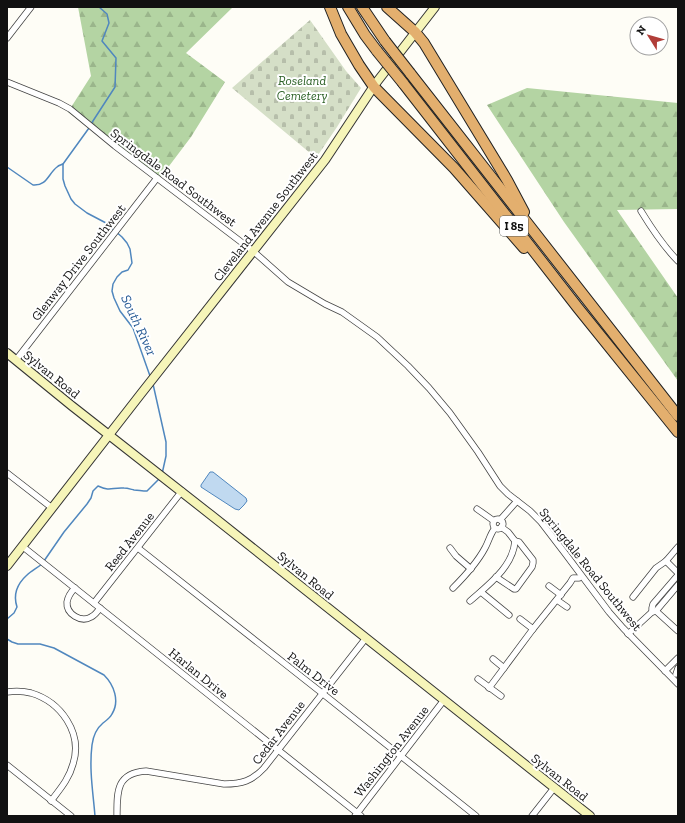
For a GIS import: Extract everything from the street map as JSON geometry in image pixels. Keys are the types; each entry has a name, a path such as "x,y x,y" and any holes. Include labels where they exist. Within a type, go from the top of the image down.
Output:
{"highway":[{"path":"330,7 341,34 358,65 374,87 454,168 578,308"},
{"name":"I 85","path":"348,7 365,35 377,51 578,308 678,432"},
{"name":"I 85","path":"362,7 385,41 678,416"},
{"path":"387,7 415,32 424,43 507,180 533,230"}],"main road":[{"name":"Cleveland Avenue Southwest","path":"7,566 325,160 374,87 435,7"},
{"name":"Sylvan Road","path":"7,353 590,816"}],"street":[{"path":"7,38 31,7"},
{"name":"Springdale Road Southwest","path":"7,82 59,103 70,110 253,251 288,282 325,304 342,312 377,337 429,388 450,413 500,486 541,522 581,577 609,612 628,634 678,684"},
{"name":"Glenway Drive Southwest","path":"16,360 157,178"},
{"path":"641,211 654,232 678,261"},
{"path":"7,473 52,508"},
{"name":"Reed Avenue","path":"94,603 182,491"},
{"path":"477,509 494,521 498,519 500,520 517,501"},
{"path":"453,588 475,564 485,548 491,533 502,523 500,520"},
{"path":"494,521 493,526 508,532 515,541 519,542 533,560 532,567 516,589 496,577"},
{"path":"470,601 496,577 509,561 515,550 515,541"},
{"name":"Harlan Drive","path":"22,546 358,815"},
{"name":"Palm Drive","path":"138,548 476,816"},
{"path":"450,548 456,556 471,569"},
{"path":"633,597 656,568 666,561 678,548"},
{"path":"666,561 678,574 653,604 652,608 654,612 678,631"},
{"path":"489,688 558,597 570,583 575,583 581,577"},
{"path":"628,634 654,612 678,585"},
{"path":"549,586 567,607"},
{"path":"74,588 68,601 68,609 72,615 88,619 100,608"},
{"path":"481,592 509,615"},
{"path":"520,619 533,629"},
{"name":"Cedar Avenue","path":"117,816 117,792 119,787 131,774 138,771 224,784 237,784 249,780 258,774 366,638"},
{"path":"665,671 678,658"},
{"path":"492,659 504,668"},
{"path":"478,679 501,696"},
{"path":"7,692 17,691 30,693 42,698 54,705 63,714 70,726 76,752 74,763 70,775 51,801"},
{"name":"Washington Avenue","path":"358,815 444,700"},
{"path":"7,765 71,816"},
{"path":"532,816 554,788"}],"green space":[{"path":"78,7 233,7 186,53 225,82 191,137 157,182 68,112 91,76"},
{"name":"Roseland Cemetery","path":"310,20 346,71 361,88 316,158 232,88"},
{"path":"527,88 678,103 678,209 617,210 678,298 678,381 564,222 487,105"}],"water":[{"path":"210,472 213,472 246,498 247,501 239,510 235,509 201,487"}],"waterway":[{"name":"South River","path":"91,124 115,87 116,58 102,41 109,23 107,14 99,7"},
{"name":"South River","path":"89,128 63,164 63,179 71,199 75,204 87,213 106,223 122,237 130,249 132,263 128,270 122,272 117,277 113,284 112,291 120,311 133,328 150,376"},
{"path":"7,167 33,185 38,185 44,182 58,166 63,164"},
{"name":"South River","path":"153,384 166,442 166,456 162,474"},
{"name":"South River","path":"44,561 64,532 87,504 93,491 98,486 109,489 125,488 147,491 159,479"},
{"name":"South River","path":"7,619 14,613 17,607 15,598 18,586 24,578 42,564"},
{"name":"South River","path":"7,639 18,644 40,644 54,648 104,675 111,683 115,693 116,704 110,717 97,730 92,745 91,772 95,816"}]}
